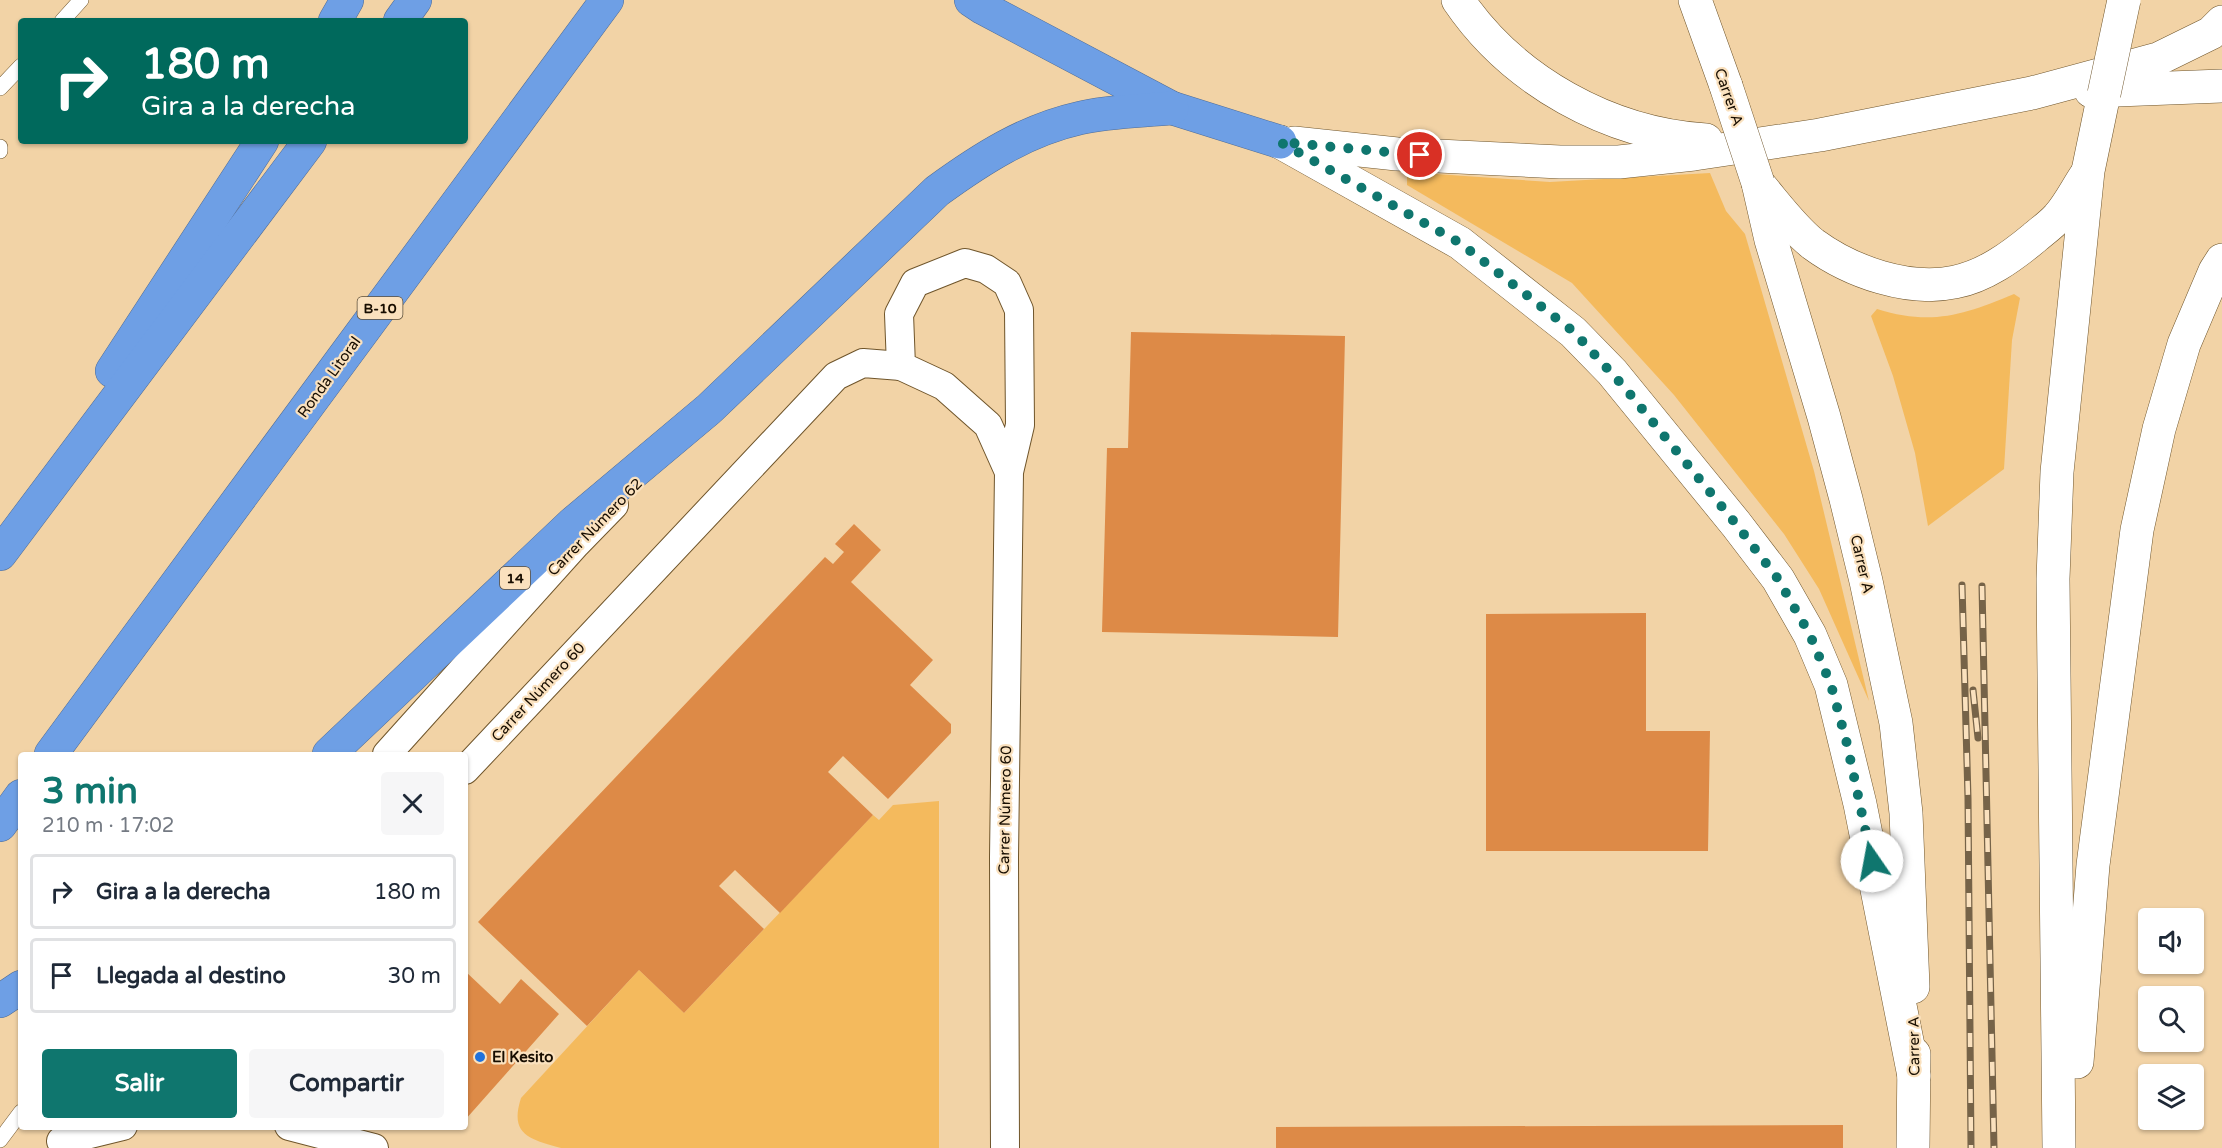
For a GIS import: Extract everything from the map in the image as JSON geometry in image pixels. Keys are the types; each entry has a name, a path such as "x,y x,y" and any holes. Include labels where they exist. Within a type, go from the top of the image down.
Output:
{"highway":[{"path":"337,18 347,0"},
{"path":"402,18 415,0"},
{"name":"Ronda Litoral","path":"52,752 607,0"},
{"path":"971,0 1172,108 1280,142"},
{"path":"709,409 937,191 976,163 1012,142 1081,118 1172,108"},
{"path":"0,542 260,144"},
{"path":"0,554 308,144"},
{"name":"14","path":"330,752 572,524 709,409"},
{"path":"0,825 18,800"},
{"path":"0,1001 18,989"}],"main road":[{"path":"1458,0 1514,63 1554,92 1586,110 1630,126 1681,139 1762,144"},
{"name":"Carrer A","path":"1695,0 1758,183 1771,240 1824,417 1866,581 1896,723 1906,813 1912,943 1913,1148"},
{"path":"2059,1148 2054,567 2057,472 2088,171 2124,0"},
{"path":"1280,142 1397,154 1560,162 1619,162 1762,144 1820,135 2032,93 2158,59 2211,33 2222,22"},
{"path":"2032,93 2222,86"},
{"path":"1280,142 1460,243 1574,332 1619,380 1778,579 1810,635 1831,685 1847,744 1867,836 1914,1076"},
{"path":"1758,183 1812,243 1833,256 1863,271 1883,277 1909,283 1934,284 1956,282 2001,263 2058,217 2088,171"},
{"path":"2070,1148 2093,865 2137,530 2159,429 2184,344 2215,271 2222,260"}],"street":[{"name":"Carrer Número 60","path":"901,366 899,314 915,283 965,263 986,269 1007,283 1019,310 1020,424 1009,472 1004,857 1005,1148"},
{"name":"Carrer Número 60","path":"468,767 836,376 863,363 901,366 944,386 988,425 1009,472"},
{"name":"Carrer Número 62","path":"389,752 576,544 709,409"},
{"path":"64,1139 105,1130"},
{"path":"304,1130 374,1148"}],"lane":[{"path":"65,18 81,0"},
{"path":"0,88 18,69"},
{"path":"0,1140 18,1116"}],"shaded area":[{"path":"1407,172 1550,182 1710,173 1726,211 1745,234 1814,471 1869,701 1819,589 1784,534 1674,395 1572,283 1407,185"},
{"path":"2014,294 2020,298 2012,340 2004,469 1928,526 1915,453 1893,376 1871,316 1877,309 1914,317 1947,316 1979,308"},
{"path":"939,801 939,1148 561,1148 540,1142 525,1134 520,1128 518,1110 521,1098 639,970 684,1013 873,815 879,820 893,805"}],"building":[{"path":"1131,332 1345,336 1338,637 1102,632 1107,448 1128,448"},
{"path":"854,524 881,550 851,582 933,660 910,685 951,724 951,733 888,799 843,756 828,772 873,815 780,913 735,870 719,886 764,929 684,1013 639,970 587,1026 478,922 825,557 833,564 844,552 835,544"},
{"path":"1646,613 1646,731 1710,731 1708,851 1486,851 1486,614"},
{"path":"468,974 500,1004 521,979 559,1014 468,1117"},
{"path":"1843,1125 1843,1148 1276,1148 1276,1127"}],"railway":[{"path":"1962,585 1968,798 1971,1148"},
{"path":"1982,586 1994,1148"},
{"path":"1973,690 1978,738"}],"place":[{"name":"El Kesito","path":"480,1057"}],"route":[{"path":"1420,155 1280,142 1460,243 1574,332 1625,388 1778,579 1810,635 1831,685 1847,744 1872,861"}]}
